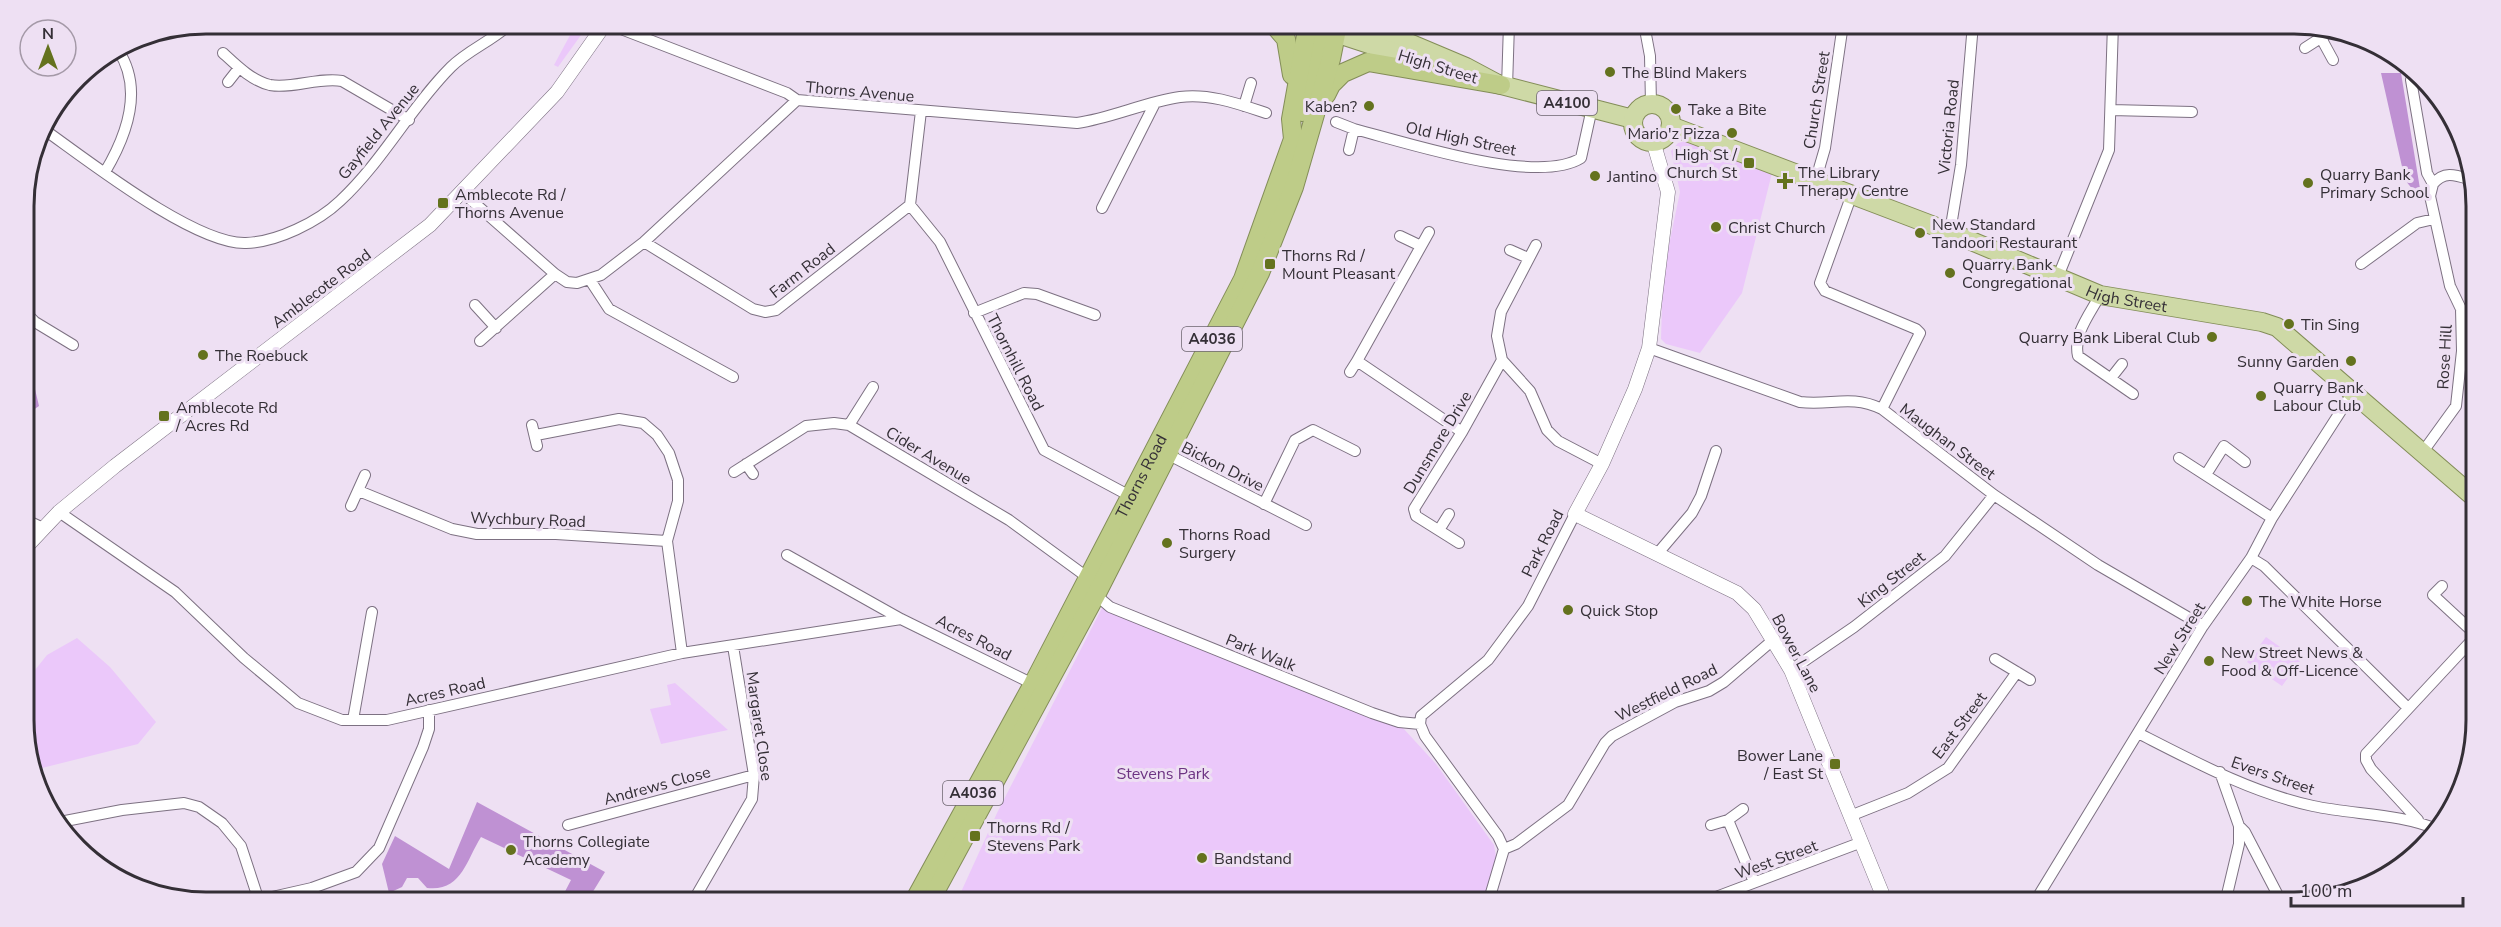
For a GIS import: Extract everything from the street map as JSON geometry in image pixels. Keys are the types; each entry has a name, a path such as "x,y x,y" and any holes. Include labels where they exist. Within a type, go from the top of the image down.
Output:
{"highway":[{"path":"1282,34 1286,39 1290,54 1291,119"},
{"name":"Thorns Road","path":"919,892 1033,684 1086,577 1243,279 1293,139 1291,119 1318,34"},
{"name":"Thorns Road","path":"935,892 1096,595 1264,264 1279,228 1312,126 1319,34"},
{"path":"1293,139 1318,60 1320,34"},
{"path":"1312,126 1331,85 1343,73 1368,62 1504,86"}],"main road":[{"name":"High Street","path":"1345,34 1504,86 1633,119"},
{"name":"High Street","path":"1388,34 1466,67 1504,86"},
{"name":"High Street","path":"1651,104 1666,111 1671,126 1816,179 1950,232 2100,296 2262,321 2288,335 2466,491"},
{"path":"1651,104 1640,109 1633,119 1638,135 1653,141 1666,136 1671,126"}],"street":[{"name":"Gayfield Avenue","path":"51,134 180,222 208,234 246,243 279,237 302,226 339,202 452,67 497,34"},
{"name":"Amblecote Road","path":"34,538 60,512 181,414 430,225 557,92 599,34"},
{"path":"632,34 787,93 797,100"},
{"path":"1504,86 1508,34"},
{"path":"1646,34 1650,56 1651,104"},
{"name":"Church Street","path":"1816,179 1825,148 1842,34"},
{"name":"Victoria Road","path":"1950,232 1961,165 1972,34"},
{"path":"2057,279 2109,150 2113,34"},
{"path":"2305,48 2321,38 2333,60"},
{"path":"223,53 239,68 273,85 329,79 342,81 409,120"},
{"path":"105,172 126,132 132,103 122,57"},
{"path":"228,82 239,68"},
{"name":"Rose Hill","path":"2411,80 2427,173 2433,184 2430,196 2434,219 2450,286 2462,309 2462,351 2456,406 2422,453"},
{"path":"1244,106 1251,82"},
{"name":"Thorns Avenue","path":"590,280 601,275 644,242 797,100 1077,123 1101,120 1181,96 1220,99 1266,112"},
{"path":"1102,208 1155,103"},
{"name":"Old High Street","path":"1336,122 1354,129 1496,164 1528,168 1554,166 1581,158 1592,108"},
{"path":"2111,110 2192,112"},
{"path":"910,206 921,111"},
{"path":"1348,150 1354,129"},
{"name":"Park Road","path":"1420,724 1421,716 1488,660 1528,606 1602,464 1635,389 1648,348 1668,192 1653,141"},
{"path":"2433,184 2439,176 2450,174 2464,178"},
{"path":"462,192 555,274 567,282 590,280 609,309 733,377"},
{"path":"1852,194 1820,283 1825,291 1916,329 1920,333 1882,409"},
{"name":"Farm Road","path":"644,242 753,309 765,312 776,310 910,206"},
{"name":"Thornhill Road","path":"910,206 940,242 1044,450 1130,496"},
{"path":"2361,264 2417,224 2434,219"},
{"path":"1350,372 1430,232"},
{"path":"1400,236 1422,246"},
{"path":"1536,245 1501,312 1497,336 1502,360 1530,391 1547,430 1557,441 1602,464"},
{"path":"1510,249 1528,258"},
{"path":"480,341 555,274"},
{"path":"974,314 1024,293 1037,294 1095,315"},
{"path":"2100,296 2076,345 2078,356 2133,394"},
{"path":"475,305 496,328"},
{"path":"35,322 73,345"},
{"name":"Maughan Street","path":"1648,348 1800,402 1816,403 1845,399 1866,402 1882,409 1994,495 2098,565 2203,626"},
{"name":"Dunsmore Drive","path":"1459,543 1416,516 1414,509 1462,432 1502,360"},
{"path":"1357,361 1462,432"},
{"path":"2111,378 2122,364"},
{"path":"849,425 873,387"},
{"name":"New Street","path":"2041,892 2203,626 2251,558 2272,518 2353,392"},
{"path":"535,436 619,419 633,420 650,426 669,453 678,480 678,501 667,541 682,653"},
{"name":"Cider Avenue","path":"734,472 806,426 834,423 849,425 1009,520 1086,577"},
{"name":"Bickon Drive","path":"1264,504 1295,440 1313,430 1355,451"},
{"path":"2207,473 2224,446 2245,462"},
{"path":"1658,554 1692,513 1716,451"},
{"name":"Bickon Drive","path":"1169,455 1306,525"},
{"path":"2179,458 2207,473 2272,518"},
{"path":"746,464 753,474"},
{"path":"351,506 365,475"},
{"name":"Wychbury Road","path":"359,491 452,529 477,534 556,534 667,541"},
{"name":"King Street","path":"1791,670 1854,627 1945,556 1994,495"},
{"name":"Acres Road","path":"60,512 175,592 244,658 298,703 342,720 387,720 682,653 901,619"},
{"path":"1439,530 1449,514"},
{"name":"Bower Lane","path":"1575,514 1737,593 1754,609 1791,670 1882,892"},
{"path":"34,524 43,528"},
{"name":"Acres Road","path":"786,555 901,619 1033,684"},
{"path":"2251,558 2264,566 2407,707"},
{"path":"2442,586 2433,595 2466,626"},
{"name":"Park Walk","path":"1096,595 1110,607 1372,713 1399,722 1420,724"},
{"path":"353,720 372,612"},
{"name":"Westfield Road","path":"1504,849 1516,844 1568,805 1605,743 1612,736 1675,702 1709,691 1724,682 1773,640"},
{"name":"Margaret Close","path":"698,892 752,799 754,775 733,646"},
{"path":"2418,820 2366,760 2366,754 2407,707 2466,646"},
{"path":"1995,659 2030,680"},
{"name":"East Street","path":"1850,816 1908,793 1948,768 2017,672"},
{"path":"296,892 356,872 379,848 423,747 429,729 429,710"},
{"path":"1420,724 1425,736 1498,836 1504,849 1491,892"},
{"name":"Evers Street","path":"2138,734 2220,772 2282,797 2313,806 2418,820 2430,826"},
{"path":"2220,772 2239,826 2239,844 2228,892"},
{"name":"Andrews Close","path":"568,825 754,775"},
{"path":"67,821 122,810 184,803 200,807 222,823 241,846 256,892"},
{"path":"1711,825 1728,820 1743,809"},
{"path":"1728,820 1754,882"},
{"path":"2239,826 2245,832 2276,892"},
{"name":"West Street","path":"1729,892 1862,842"}],"green space":[{"path":"571,34 582,34 558,67 554,65"},
{"path":"1686,141 1772,173 1742,293 1700,353 1666,344 1661,339 1663,274 1680,192 1671,151 1678,143"},
{"name":"Stevens Park","path":"1102,608 1403,728 1436,764 1494,845 1496,857 1485,892 961,892 997,813"},
{"path":"2266,637 2300,661 2282,686 2247,662"},
{"path":"77,638 110,667 156,722 138,744 42,768 34,721 34,671 47,655"},
{"path":"675,683 728,730 661,744 650,709 671,705 667,685"}],"shaded area":[{"path":"2381,73 2401,73 2422,201 2405,180"},
{"path":"35,388 39,406 35,409"},
{"path":"477,802 605,872 593,892 565,892 571,880 481,837 461,873 448,885 438,888 427,888 418,878 407,878 402,887 389,892 382,864 395,836 449,869"}],"place":[{"name":"The Blind Makers","path":"1610,72"},
{"name":"Kaben?","path":"1369,106"},
{"name":"Take a Bite","path":"1676,109"},
{"name":"Mario'z Pizza","path":"1732,133"},
{"name":"High St / Church St","path":"1749,163"},
{"name":"Jantino","path":"1595,176"},
{"name":"The Library Therapy Centre","path":"1785,181"},
{"name":"Quarry Bank Primary School","path":"2308,183"},
{"name":"Amblecote Rd / Thorns Avenue","path":"443,203"},
{"name":"Christ Church","path":"1716,227"},
{"name":"New Standard Tandoori Restaurant","path":"1920,233"},
{"name":"Thorns Rd / Mount Pleasant","path":"1270,264"},
{"name":"Quarry Bank Congregational","path":"1950,273"},
{"name":"Tin Sing","path":"2289,324"},
{"name":"Quarry Bank Liberal Club","path":"2212,337"},
{"name":"The Roebuck","path":"203,355"},
{"name":"Sunny Garden","path":"2351,361"},
{"name":"Quarry Bank Labour Club","path":"2261,396"},
{"name":"Amblecote Rd / Acres Rd","path":"164,416"},
{"name":"Thorns Road Surgery","path":"1167,543"},
{"name":"The White Horse","path":"2247,601"},
{"name":"Quick Stop","path":"1568,610"},
{"name":"New Street News & Food & Off-Licence","path":"2209,661"},
{"name":"Bower Lane / East St","path":"1835,764"},
{"name":"Thorns Rd / Stevens Park","path":"975,836"},
{"name":"Thorns Collegiate Academy","path":"511,850"},
{"name":"Bandstand","path":"1202,858"}]}
